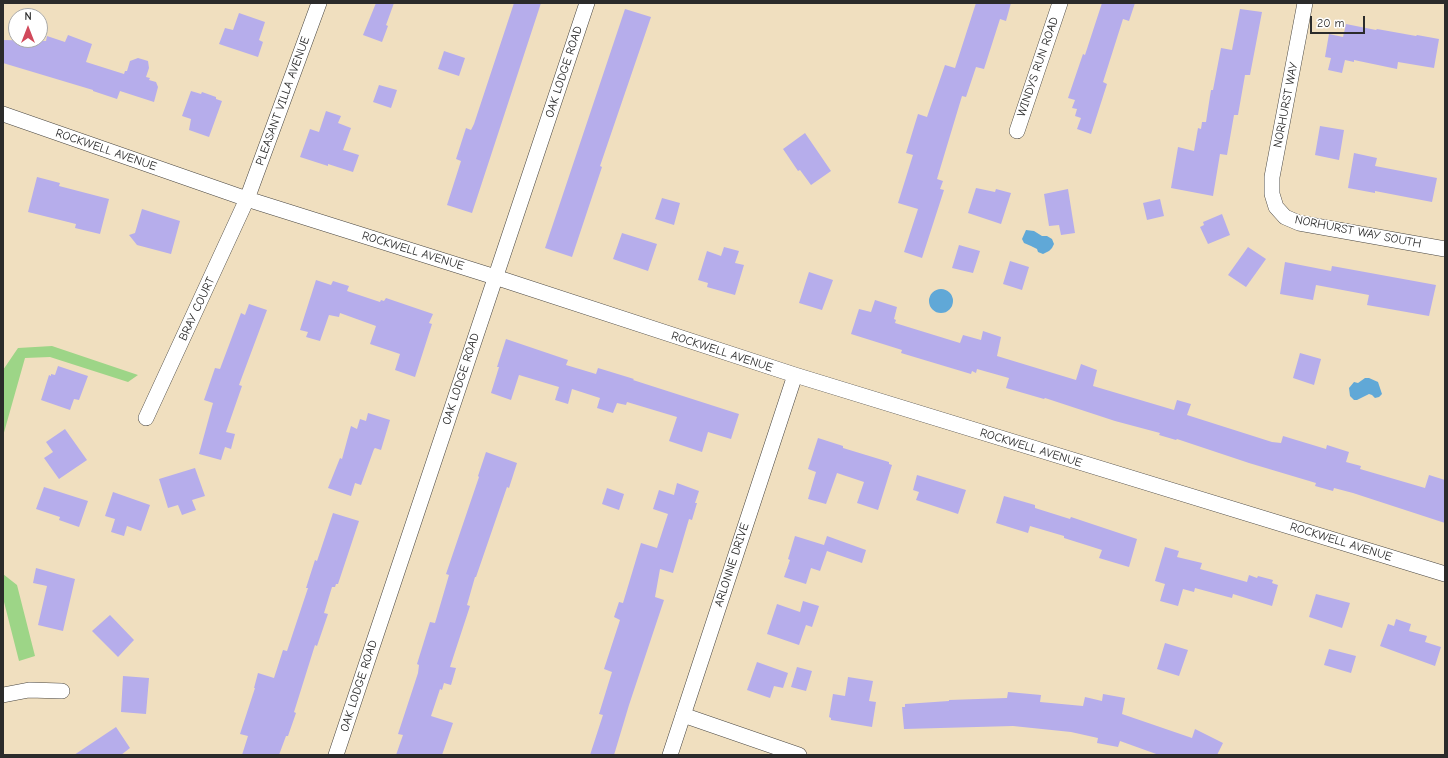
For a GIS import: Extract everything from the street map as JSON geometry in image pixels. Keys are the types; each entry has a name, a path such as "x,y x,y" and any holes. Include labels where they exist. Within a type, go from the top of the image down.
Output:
{"street":[{"name":"PLEASANT VILLA AVENUE","path":"247,199 319,3"},
{"name":"OAK LODGE ROAD","path":"336,755 587,3"},
{"name":"WINDYS RUN ROAD","path":"1017,131 1060,3"},
{"name":"NORHURST WAY","path":"1276,207 1272,194 1272,176 1305,3"},
{"name":"ROCKWELL AVENUE","path":"3,114 247,199 495,277 795,375 1445,574"},
{"name":"BRAY COURT","path":"146,418 247,199"},
{"name":"NORHURST WAY SOUTH","path":"1276,207 1285,217 1300,223 1445,249"},
{"name":"ARLONNE DRIVE","path":"670,755 795,375"},
{"path":"3,696 29,690 62,691"},
{"path":"683,715 799,755"}],"green space":[{"path":"52,346 138,375 128,382 50,357 25,358 3,436 3,370 18,348"},
{"path":"3,574 17,585 35,656 19,661 3,598"}],"water":[{"path":"1026,230 1034,231 1042,236 1047,236 1052,239 1054,244 1052,248 1043,254 1038,252 1037,249 1024,243 1022,239"},
{"path":"941,289 949,293 953,301 949,309 941,313 933,309 929,301 933,293"},
{"path":"1365,378 1378,382 1382,394 1375,398 1369,394 1354,400 1350,396 1349,388 1354,382 1358,383"}],"building":[{"path":"376,3 394,3 382,42 363,35"},
{"path":"514,3 541,3 472,213 447,205 461,161 456,159 466,128 471,130 474,124"},
{"path":"976,3 1011,3 1006,21 1000,19 984,69 976,67 966,97 962,96 937,179 943,181 940,189 944,190 922,258 904,252 918,209 898,203 913,155 906,153 918,114 927,117 945,65 955,68"},
{"path":"1102,3 1135,3 1129,21 1123,19 1103,82 1107,84 1091,134 1077,129 1081,118 1075,116 1077,109 1072,108 1075,100 1068,98 1083,54 1085,55"},
{"path":"625,9 651,17 600,166 602,167 572,257 545,248"},
{"path":"1240,9 1262,12 1250,75 1245,75 1238,115 1234,115 1227,155 1220,154 1213,196 1171,188 1178,147 1194,151 1198,128 1201,129 1202,122 1206,122 1211,90 1213,90 1221,48 1232,50"},
{"path":"239,13 265,22 259,40 263,42 258,57 219,44 225,28 233,30"},
{"path":"1346,24 1439,39 1434,68 1398,62 1397,69 1354,60 1354,62 1345,60 1342,73 1328,70 1331,58 1325,57 1329,34 1343,37"},
{"path":"68,35 92,44 86,62 124,74 125,71 127,71 130,61 138,58 148,61 149,68 146,77 150,78 149,80 156,82 158,87 154,102 120,91 117,99 93,90 3,63 3,40 8,40 8,48 48,48 48,36 65,42"},
{"path":"444,51 465,58 459,76 438,69"},
{"path":"379,85 397,90 391,108 373,102"},
{"path":"191,91 201,94 202,92 222,101 209,137 189,130 191,119 182,116"},
{"path":"326,111 341,116 338,123 351,128 343,150 359,155 353,172 300,157 310,129 319,132"},
{"path":"1320,126 1344,130 1339,160 1315,155"},
{"path":"805,133 831,171 811,185 800,170 798,171 783,149"},
{"path":"1354,153 1377,158 1375,166 1437,178 1432,202 1375,191 1375,193 1348,188"},
{"path":"37,177 60,183 59,186 109,199 100,234 75,228 76,224 28,212"},
{"path":"976,188 995,192 996,189 1011,193 1001,224 968,213"},
{"path":"1068,189 1075,233 1061,235 1059,225 1049,226 1044,194"},
{"path":"662,198 680,203 674,225 655,219"},
{"path":"1160,199 1164,216 1147,220 1143,203"},
{"path":"142,209 180,221 171,254 137,245 129,235 135,233"},
{"path":"1222,214 1230,235 1208,244 1200,227 1204,225 1203,222"},
{"path":"622,233 657,244 648,271 613,259"},
{"path":"959,245 980,251 973,273 952,268"},
{"path":"724,247 739,251 735,263 744,265 735,295 707,287 708,283 698,280 707,251 721,256"},
{"path":"1248,247 1266,259 1246,287 1228,275"},
{"path":"1010,261 1029,267 1022,290 1003,284"},
{"path":"1285,262 1331,271 1332,266 1436,285 1429,316 1367,305 1369,295 1316,285 1313,300 1280,294"},
{"path":"809,272 833,280 822,310 799,303"},
{"path":"316,280 331,285 333,281 349,286 347,291 380,302 381,300 384,301 386,298 433,314 429,323 432,324 415,377 395,370 400,354 370,344 376,326 340,313 339,317 329,315 320,341 306,337 308,332 300,330"},
{"path":"875,300 897,307 894,319 896,320 895,323 960,343 963,335 981,340 983,331 1001,337 997,356 1076,380 1081,364 1097,370 1093,386 1174,410 1177,400 1191,404 1187,415 1272,442 1281,443 1283,436 1326,449 1327,445 1349,452 1346,462 1361,466 1360,469 1425,488 1429,475 1445,480 1445,523 1353,493 1334,488 1333,491 1315,486 1316,483 1177,439 1159,435 1160,433 1115,421 1045,398 1044,399 1006,388 1009,378 977,369 976,373 972,371 971,374 901,353 902,350 851,334 859,309 871,312"},
{"path":"249,304 267,310 239,385 242,386 226,432 235,434 231,449 225,447 221,460 199,454 213,403 204,400 215,368 220,369 241,313 245,315"},
{"path":"506,339 568,360 566,365 596,374 598,368 739,414 731,439 708,432 702,452 669,441 677,417 627,402 626,405 617,403 613,413 597,408 600,398 572,389 568,404 555,400 559,387 519,375 511,400 491,393"},
{"path":"1300,353 1321,359 1314,385 1293,378"},
{"path":"58,366 88,376 79,400 74,399 70,410 41,400 49,375 55,375"},
{"path":"368,413 390,420 381,450 374,449 361,485 355,483 351,496 328,488 340,458 342,459 351,426 357,429 360,419 366,421"},
{"path":"65,429 87,460 59,479 44,458 53,452 46,442"},
{"path":"818,438 843,446 843,448 889,462 889,464 892,465 878,510 857,503 864,482 837,473 826,504 808,499 816,472 808,469"},
{"path":"486,452 517,463 475,577 467,605 470,606 450,667 456,668 451,685 444,683 442,690 440,689 431,716 453,723 442,755 396,755 403,735 398,734 418,673 419,665 417,664 430,622 435,623 449,575 446,574"},
{"path":"195,468 205,496 192,500 196,510 182,515 178,505 168,508 159,479"},
{"path":"917,475 966,490 958,514 916,500 919,492 913,490"},
{"path":"677,483 699,491 692,520 689,519 673,573 660,569 655,597 664,600 614,755 590,755 603,715 599,714 612,672 604,669 620,620 614,617 619,602 623,603 641,543 657,548 668,514 653,509 659,490 674,495"},
{"path":"44,487 88,501 79,527 59,520 60,517 36,509"},
{"path":"607,488 624,494 619,510 602,504"},
{"path":"113,492 150,505 141,531 127,526 124,536 111,532 115,519 105,516"},
{"path":"1004,496 1035,505 1035,508 1070,519 1071,517 1137,539 1129,567 1099,558 1102,550 1064,538 1064,536 1030,526 1028,533 996,523"},
{"path":"333,513 359,521 338,584 336,584 335,587 332,587 324,613 328,614 317,646 315,645 288,736 286,736 279,755 242,755 248,736 240,734 255,688 258,673 274,678 283,650 287,651 308,588 306,588 315,560 317,561"},
{"path":"795,536 824,545 827,536 866,550 862,563 827,551 820,571 811,568 806,584 784,577 790,560 788,559"},
{"path":"1165,547 1179,551 1177,557 1202,563 1200,569 1247,582 1249,575 1257,578 1258,576 1273,580 1272,583 1278,585 1272,606 1233,594 1232,598 1195,588 1194,592 1183,589 1178,606 1160,601 1165,584 1155,581"},
{"path":"36,568 75,579 63,631 38,625 47,586 33,583"},
{"path":"1316,594 1350,603 1342,628 1309,617"},
{"path":"803,601 819,606 812,627 806,625 799,645 767,634 777,604 800,612"},
{"path":"110,615 134,640 118,657 92,631"},
{"path":"1396,619 1411,624 1409,631 1427,636 1425,642 1441,647 1435,666 1380,646 1388,624 1394,626"},
{"path":"1165,643 1188,650 1179,676 1157,669"},
{"path":"1329,649 1356,656 1351,673 1324,665"},
{"path":"757,662 788,673 783,688 774,686 770,698 747,690"},
{"path":"797,667 812,671 806,691 791,687"},
{"path":"123,676 149,678 146,714 121,712"},
{"path":"848,677 873,681 869,701 876,702 872,727 831,720 829,717 833,694 845,696"},
{"path":"1008,692 1041,695 1040,702 1083,706 1085,697 1102,701 1103,694 1125,698 1122,714 1192,738 1195,729 1223,743 1217,755 1159,755 1120,741 1118,747 1097,743 1098,738 1071,732 1013,726 904,729 902,707 905,707 905,704 949,700 1007,698"},
{"path":"116,727 130,748 121,755 74,755"}]}
